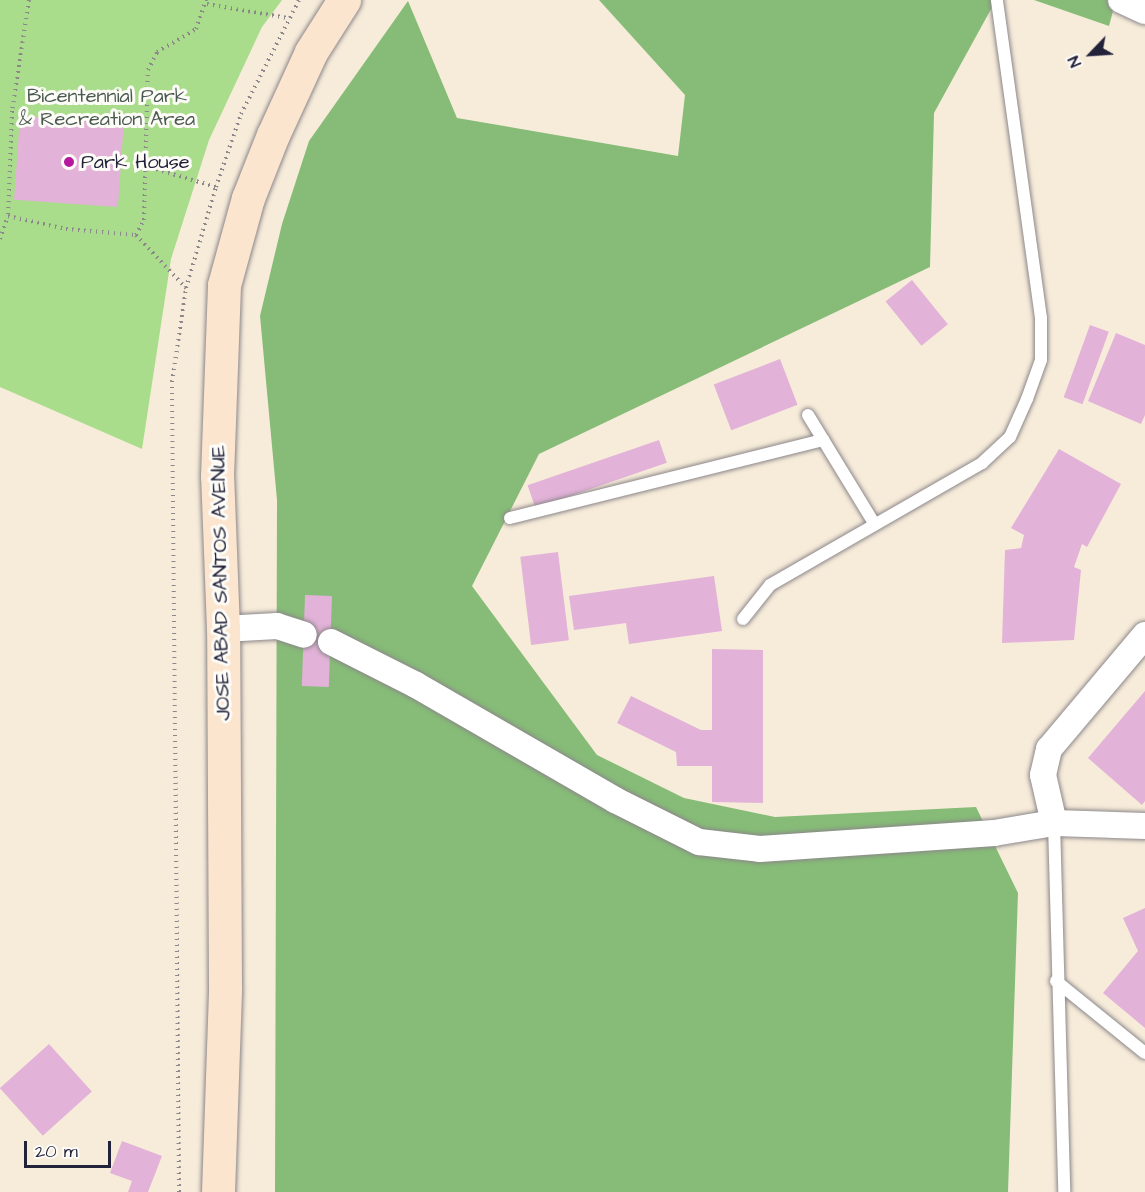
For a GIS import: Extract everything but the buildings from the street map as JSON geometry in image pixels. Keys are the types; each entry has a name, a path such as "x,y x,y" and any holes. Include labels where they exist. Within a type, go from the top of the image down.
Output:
{"main road":[{"name":"JOSE ABAD SANTOS AVENUE","path":"218,1192 225,987 223,628 217,476 224,285 248,198 273,135 311,52 344,0"}],"street":[{"path":"1121,0 1145,10"},
{"path":"223,628 276,626 304,635"},
{"path":"1054,823 1043,776 1049,749 1145,634"},
{"path":"331,642 416,685 615,800 699,842 760,849 994,833 1054,823 1145,826"}],"lane":[{"path":"743,619 770,585 874,523 982,463 1010,437 1041,360 1041,318 997,0"},
{"path":"808,415 874,523"},
{"path":"510,518 823,440"},
{"path":"1054,823 1056,981 1064,1192"},
{"path":"1056,981 1145,1053"}],"path":[{"path":"0,239 8,216 12,111 29,0"},
{"path":"136,235 144,220 147,70 157,52 196,29 206,2 288,18"},
{"path":"145,166 216,187"},
{"path":"8,216 66,229 136,235 186,288"}],"green space":[{"name":"Bicentennial Park & Recreation Area","path":"0,0 282,0 262,27 209,140 171,259 142,449 0,387"},
{"path":"599,0 996,0 934,113 930,267 539,454 472,586 597,755 684,798 775,817 976,807 1018,893 1008,1192 275,1192 277,500 260,316 282,224 309,141 408,1 457,118 678,156 685,95"},
{"path":"1034,0 1116,0 1109,26"}],"place":[{"name":"Park House","path":"69,162"}]}
